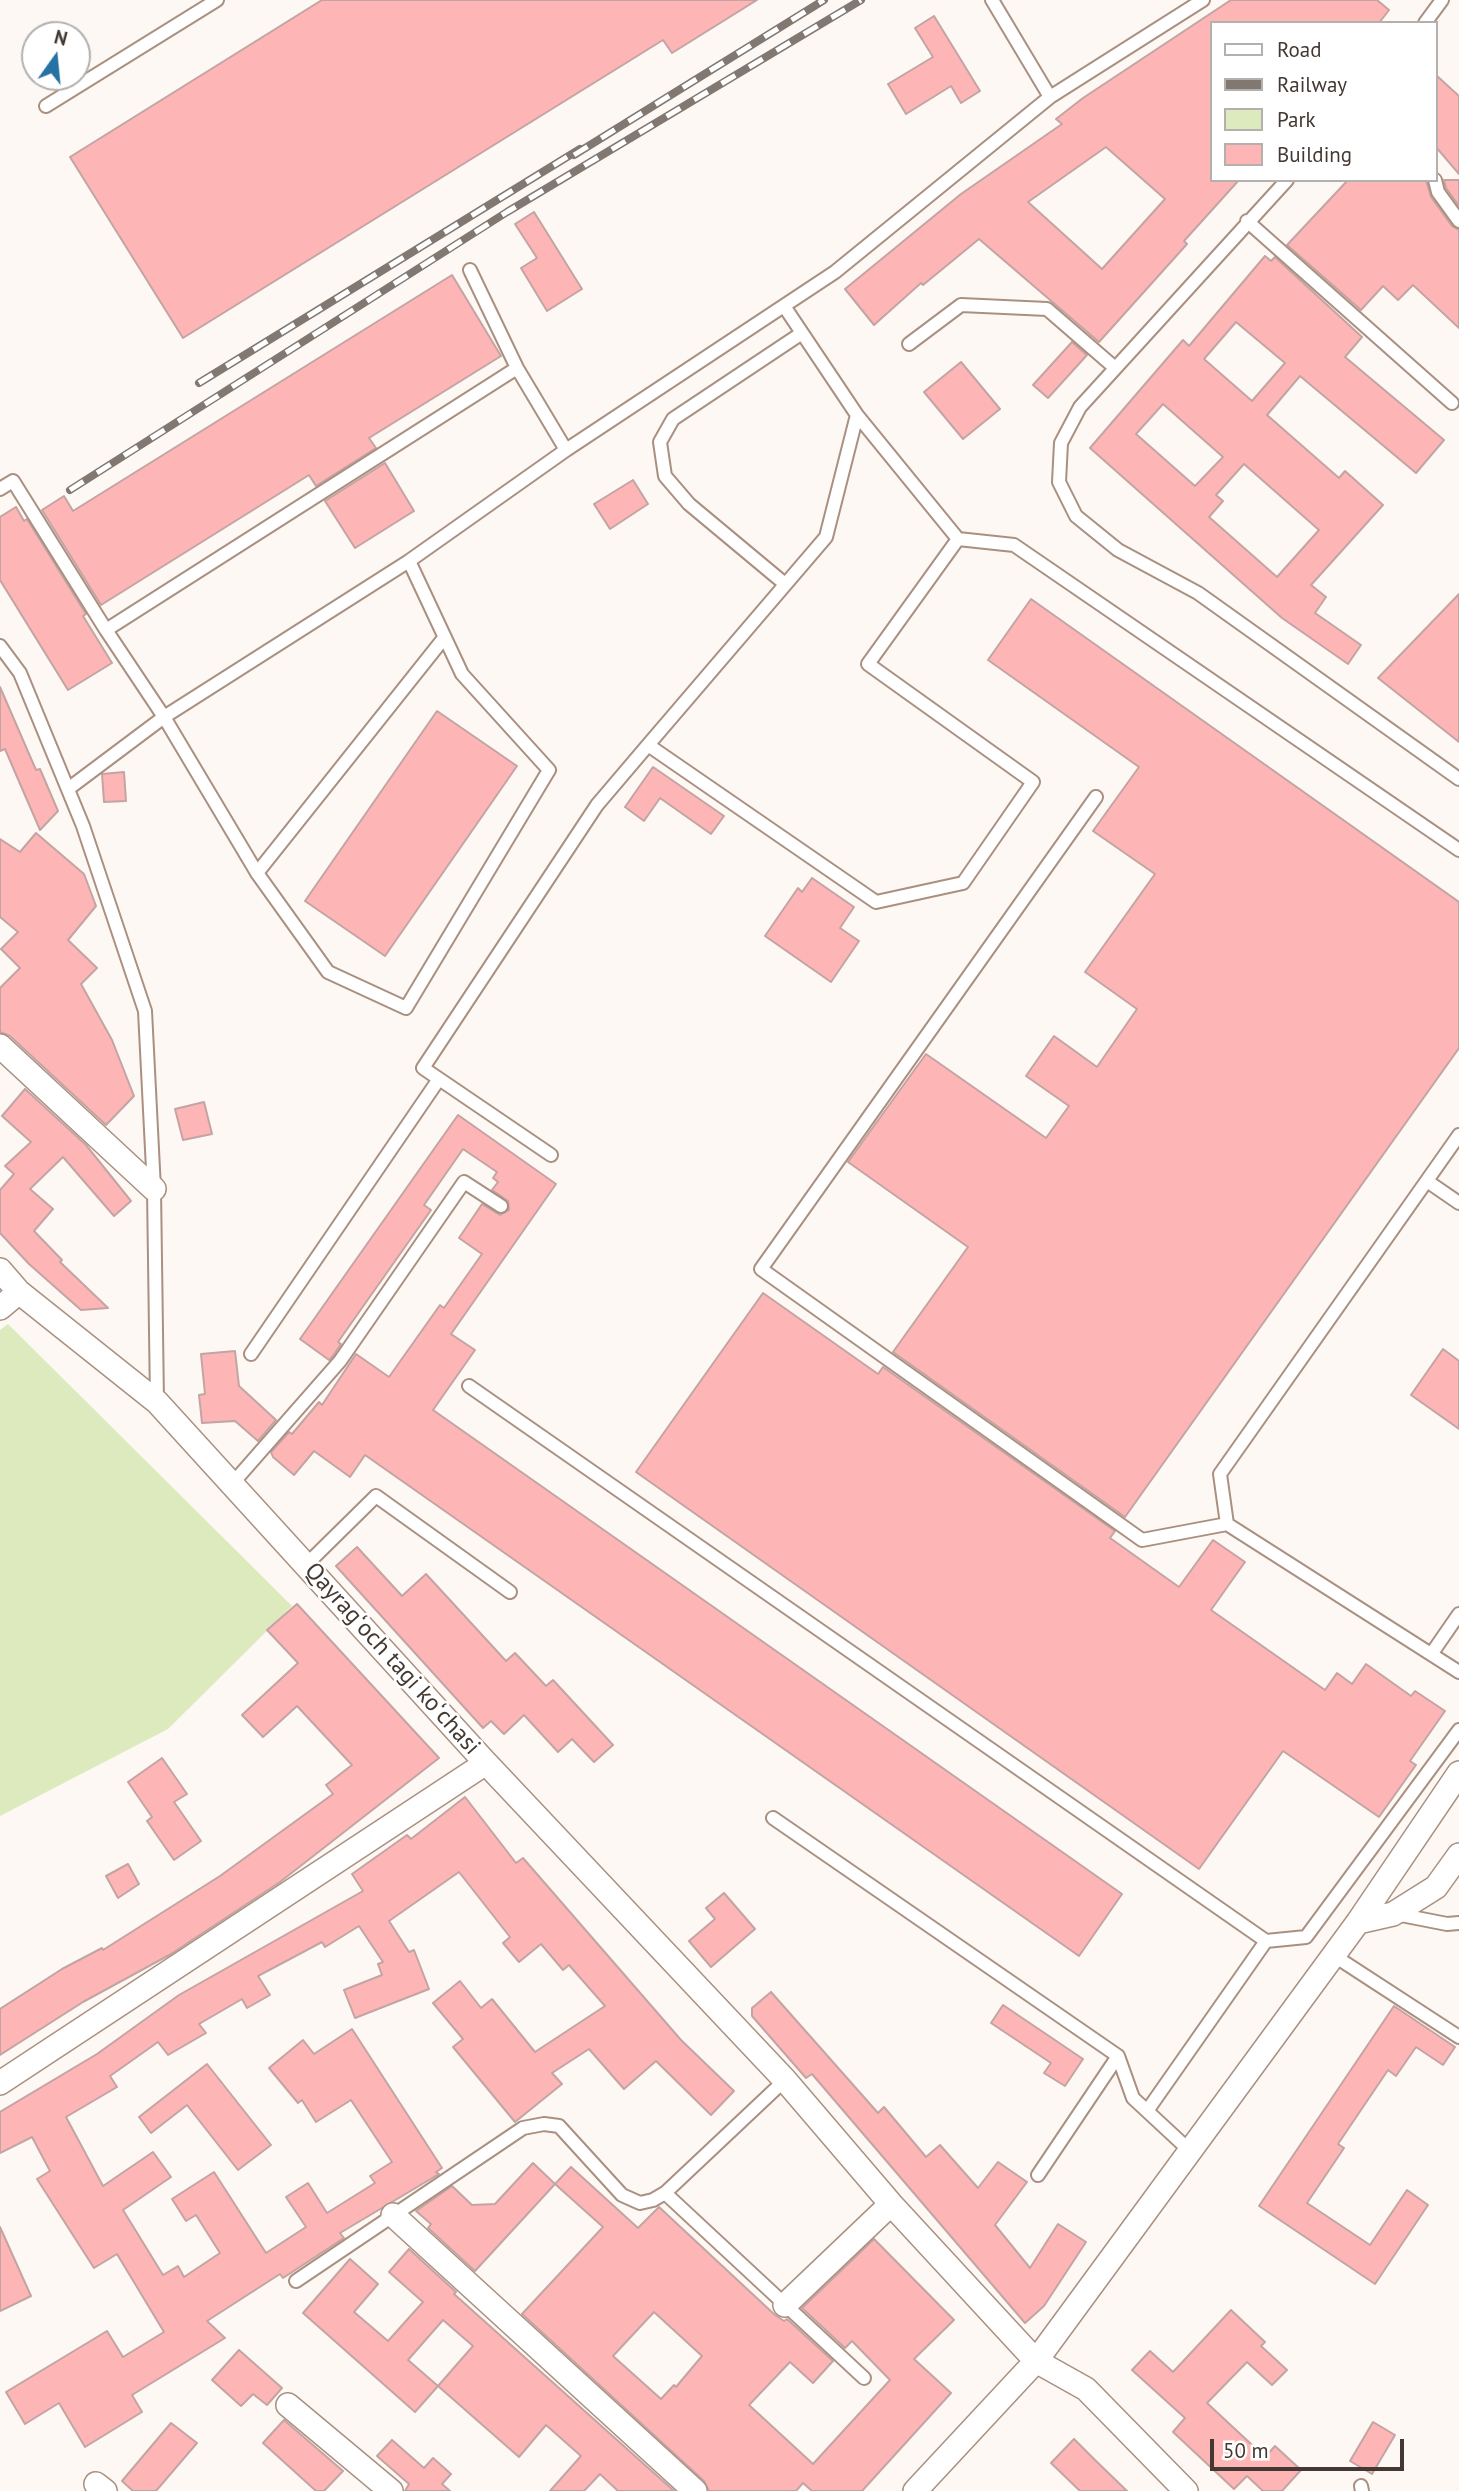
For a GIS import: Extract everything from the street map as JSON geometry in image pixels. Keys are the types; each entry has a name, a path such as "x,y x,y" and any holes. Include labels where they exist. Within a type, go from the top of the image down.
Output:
{"street":[{"path":"0,1046 154,1189"},
{"name":"Qayragʻoch tagi koʻchasi","path":"0,1270 19,1292 157,1402 486,1763 0,2083"},
{"path":"0,1308 19,1292"},
{"path":"486,1763 785,2080 891,2204 1036,2361 1086,2389 1186,2491"},
{"path":"915,2491 1036,2361 1358,1922 1459,1773"},
{"path":"1358,1922 1393,1914 1436,1886 1459,1855"},
{"path":"785,2305 891,2204"},
{"path":"393,2215 695,2491"},
{"path":"288,2405 391,2491"}],"lane":[{"path":"46,106 217,0"},
{"path":"992,0 1050,97"},
{"path":"68,789 164,717 409,561 566,450 835,271 1050,97 1203,0"},
{"path":"1426,21 1443,0"},
{"path":"1285,182 1080,407 1060,443 1059,482 1076,516 1118,550 1198,593 1459,779"},
{"path":"1436,182 1438,192 1459,220"},
{"path":"1247,221 1452,402"},
{"path":"470,270 517,368 566,450"},
{"path":"909,344 961,304 1046,309 1114,367"},
{"path":"784,306 857,415 958,539 1014,545 1459,849"},
{"path":"785,584 689,505 665,476 660,442 673,419 802,333"},
{"path":"106,630 517,368"},
{"path":"551,1155 423,1068 597,805 826,537 857,415"},
{"path":"0,489 13,481 164,717 257,873 328,972 406,1008 549,770 462,674 409,561"},
{"path":"648,745 876,902 963,883 1033,782 868,664 958,539"},
{"path":"257,873 444,638"},
{"path":"0,646 20,673 68,789 145,1011 154,1189 157,1402"},
{"path":"1096,797 761,1269 1142,1540 1227,1524 1459,1672"},
{"path":"251,1354 439,1079"},
{"path":"1227,1524 1220,1474 1459,1135"},
{"path":"1427,1181 1459,1203"},
{"path":"232,1484 340,1361 464,1182 501,1206"},
{"path":"469,1387 1266,1941 1306,1937 1459,1730"},
{"path":"307,1564 376,1496 510,1592"},
{"path":"1432,1653 1459,1614"},
{"path":"773,1818 1118,2056 1133,2098 1189,2150"},
{"path":"1393,1914 1447,1924 1459,1923"},
{"path":"1147,2111 1266,1941"},
{"path":"1333,1955 1459,2036"},
{"path":"1038,2175 1118,2056"},
{"path":"296,2281 523,2128 544,2124 559,2126 622,2195 640,2203 664,2193 785,2080"},
{"path":"664,2193 864,2378"}],"green space":[{"path":"8,1324 292,1606 168,1729 0,1816 0,1330"}],"building":[{"path":"322,0 757,0 672,53 663,40 183,338 70,157"},
{"path":"1231,0 1377,0 1389,10 1381,21 1210,21 1210,182 1237,182 1184,241 1187,244 1099,342 979,239 923,285 921,283 874,325 845,289 961,194 1062,124 1056,119 1083,98","holes":["1106,147 1165,199 1102,269 1028,202"]},
{"path":"934,16 980,91 961,103 951,86 906,114 888,84 933,57 915,28"},
{"path":"1438,77 1459,96 1459,174 1438,149"},
{"path":"1444,180 1459,180 1459,206 1446,188"},
{"path":"1346,182 1427,182 1431,197 1452,226 1459,230 1459,328 1413,285 1398,300 1383,286 1361,310 1287,245"},
{"path":"534,212 582,289 547,311 521,268 537,258 515,224"},
{"path":"1265,256 1271,261 1275,257 1362,337 1345,357 1444,440 1416,473 1300,376 1267,415 1339,478 1345,471 1383,505 1311,585 1326,597 1315,613 1361,645 1348,664 1282,618 1090,448 1183,340 1189,346","holes":["1236,322 1285,363 1252,401 1204,359","1163,404 1223,457 1195,486 1136,434","1244,464 1319,530 1277,577 1209,517 1223,501 1216,495"]},
{"path":"452,275 501,356 369,438 376,448 316,486 309,475 101,605 42,510 64,496 73,511"},
{"path":"1072,342 1087,355 1048,398 1033,385"},
{"path":"961,362 1000,409 963,439 924,392"},
{"path":"385,463 414,511 355,548 325,501"},
{"path":"633,480 648,504 610,529 594,504"},
{"path":"16,507 24,521 27,519 86,614 83,616 112,663 68,690 0,580 0,517"},
{"path":"1459,594 1459,742 1378,678"},
{"path":"1031,599 1459,902 1459,1048 1125,1517 893,1352 968,1247 848,1162 926,1054 1046,1138 1069,1106 1026,1076 1054,1036 1097,1067 1137,1009 1085,972 1155,874 1093,831 1139,767 988,660"},
{"path":"0,687 36,770 40,769 58,811 40,830 5,749 0,751"},
{"path":"437,711 517,766 385,956 305,901"},
{"path":"653,767 724,816 711,834 660,798 644,821 625,807"},
{"path":"124,772 126,801 104,802 102,774"},
{"path":"36,833 84,874 96,906 68,940 97,968 81,984 112,1040 134,1096 106,1125 10,1036 0,1032 0,988 20,968 1,949 18,932 0,917 0,839 20,852"},
{"path":"812,878 854,907 840,928 859,941 831,982 765,936 798,888 802,892"},
{"path":"25,1089 86,1145 131,1201 114,1216 63,1157 30,1189 53,1209 34,1231 62,1260 60,1262 108,1308 81,1310 29,1264 0,1233 0,1190 14,1174 5,1166 31,1142 2,1116"},
{"path":"204,1102 212,1134 183,1140 175,1109"},
{"path":"458,1115 556,1184 451,1334 475,1350 433,1410 1122,1894 1079,1956 365,1455 350,1477 314,1451 294,1475 273,1457 271,1452 289,1432 292,1434 319,1402 322,1405 356,1354 389,1377 440,1305 444,1308 482,1254 459,1238 482,1204 500,1215 509,1210 508,1201 492,1190 498,1182 493,1178 497,1172 463,1149 424,1205 431,1210 338,1342 341,1344 333,1356 329,1360 300,1339"},
{"path":"763,1293 878,1374 883,1367 1115,1531 1110,1538 1179,1587 1213,1540 1245,1562 1211,1610 1325,1690 1337,1673 1352,1684 1366,1664 1411,1696 1415,1691 1445,1711 1410,1761 1416,1765 1379,1817 1283,1751 1199,1869 636,1472"},
{"path":"1443,1349 1459,1361 1459,1429 1411,1395"},
{"path":"235,1351 239,1386 276,1420 258,1441 235,1421 202,1423 199,1395 205,1394 201,1354"},
{"path":"357,1547 402,1596 426,1574 506,1661 515,1653 546,1686 553,1680 613,1745 594,1762 572,1739 558,1752 524,1715 504,1734 491,1721 483,1728 336,1566"},
{"path":"297,1604 439,1758 280,1882 171,1954 83,2002 0,2055 0,2009 62,1969 102,1948 103,1950 220,1876 333,1794 326,1785 352,1765 297,1706 263,1737 242,1715 298,1663 267,1630"},
{"path":"162,1758 187,1794 174,1802 201,1841 174,1860 147,1821 152,1817 128,1782"},
{"path":"465,1797 516,1863 523,1858 681,2040 734,2091 711,2115 656,2061 624,2089 589,2049 552,2073 562,2084 515,2122 453,2047 463,2039 433,2003 460,1981 481,2008 492,1999 535,2052 605,2006 569,1965 563,1970 541,1944 519,1962 503,1943 510,1937 459,1872 389,1921 409,1952 414,1950 429,1989 355,2018 344,1990 382,1975 378,1964 383,1962 359,1926 325,1947 322,1942 258,1976 270,1995 247,2008 242,1999 199,2024 206,2033 168,2055 158,2042 110,2076 117,2087 66,2117 103,2186 153,2152 171,2177 123,2210 163,2275 178,2266 184,2277 220,2253 196,2215 186,2221 172,2199 214,2172 266,2253 306,2227 286,2197 308,2183 327,2213 375,2183 370,2176 392,2162 351,2100 316,2122 302,2100 298,2103 269,2068 303,2040 314,2054 352,2029 442,2168 436,2172 439,2174 340,2233 344,2238 283,2278 280,2274 207,2321 225,2338 132,2395 142,2412 85,2447 59,2403 25,2424 6,2392 107,2331 123,2357 164,2332 117,2254 94,2268 37,2179 50,2171 32,2137 0,2153 0,2112 97,2054 179,1995 363,1891 352,1874 407,1835 411,1839"},
{"path":"128,1864 139,1884 118,1898 106,1876"},
{"path":"724,1893 755,1929 711,1967 689,1941 715,1919 706,1908"},
{"path":"771,1992 878,2113 884,2107 926,2157 940,2145 978,2188 998,2162 1027,2182 995,2225 1030,2268 1058,2224 1086,2242 1044,2306 1025,2323 812,2074 806,2078 752,2016 752,2008"},
{"path":"1003,2005 1083,2059 1065,2086 1044,2073 1051,2063 991,2023"},
{"path":"1394,2006 1455,2047 1443,2065 1416,2047 1396,2076 1388,2070 1338,2144 1344,2148 1307,2203 1370,2245 1407,2190 1428,2205 1375,2284 1259,2206"},
{"path":"207,2064 271,2145 238,2170 187,2105 151,2133 139,2117"},
{"path":"533,2163 555,2184 475,2271 428,2228 431,2224 416,2211 452,2186 472,2205 495,2204"},
{"path":"571,2167 638,2228 659,2207 775,2315 784,2321 787,2319 833,2361 813,2383 790,2362 749,2405 813,2464 890,2380 852,2341 845,2348 802,2308 874,2239 954,2320 914,2359 951,2393 862,2491 812,2491 803,2483 796,2491 709,2491 704,2481 522,2314 603,2227 555,2184","holes":["654,2312 702,2356 676,2387 674,2385 661,2399 613,2356"]},
{"path":"0,2227 31,2296 0,2311"},
{"path":"409,2249 456,2292 454,2294 674,2491 618,2491 600,2474 584,2491 550,2491 581,2456 546,2425 519,2457 438,2386 415,2412 303,2313 350,2259 378,2284 354,2312 388,2341 423,2302 389,2272","holes":["443,2320 473,2346 438,2386 408,2360"]},
{"path":"1231,2310 1265,2342 1261,2346 1287,2370 1272,2385 1247,2362 1207,2403 1265,2457 1275,2446 1301,2470 1282,2491 1263,2491 1247,2476 1234,2489 1173,2432 1185,2418 1132,2370 1150,2351 1173,2372"},
{"path":"239,2350 282,2388 267,2405 253,2394 241,2406 212,2380"},
{"path":"284,2420 343,2471 324,2491 316,2491 263,2443"},
{"path":"1373,2422 1395,2435 1372,2474 1350,2461"},
{"path":"171,2423 197,2443 156,2491 133,2491 122,2481"},
{"path":"1074,2439 1127,2491 1080,2491 1051,2463"},
{"path":"392,2440 424,2468 433,2458 451,2474 442,2484 450,2491 405,2491 409,2484 377,2456"}],"railway":[{"path":"574,155 824,0"},
{"path":"70,490 507,212 861,0"},
{"path":"199,383 580,149"}]}
